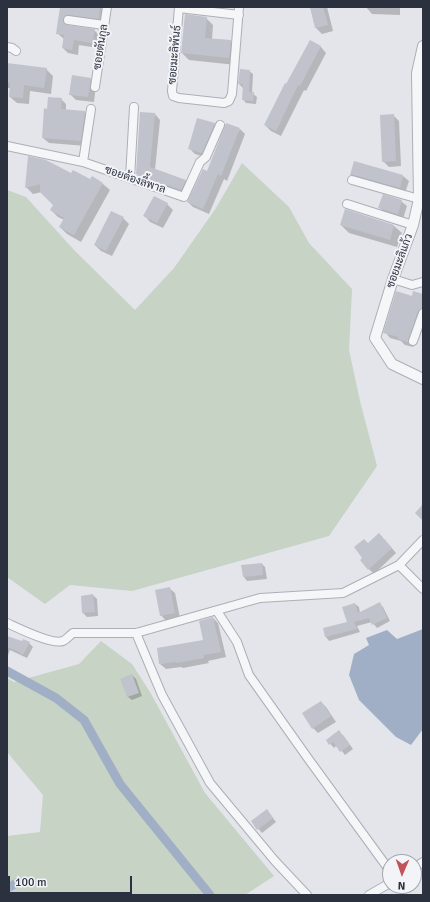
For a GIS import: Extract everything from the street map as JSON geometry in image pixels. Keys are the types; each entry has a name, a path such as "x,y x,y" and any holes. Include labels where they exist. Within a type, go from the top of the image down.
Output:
{"street":[{"name":"ซอยตันกูล","path":"95,87 107,7"},
{"path":"179,8 239,11"},
{"name":"ซอยมะลิพันธ์","path":"179,8 172,91 173,96 224,103 229,101 232,94 239,11"},
{"path":"68,20 104,25"},
{"name":"ซอยมะลิแก้ว","path":"423,46 416,73 420,105 419,199 413,225 393,279 375,338 392,364 423,380"},
{"path":"7,47 16,50"},
{"path":"130,178 134,107"},
{"path":"83,162 91,109"},
{"name":"ซอยต้องลี้พาล","path":"7,146 83,162 184,198 200,162 206,157 220,125"},
{"path":"352,180 419,199"},
{"path":"347,204 413,225"},
{"path":"393,279 412,285 423,282"},
{"path":"413,342 423,313"},
{"path":"7,623 35,635 54,641 63,641 72,633 136,633 260,598 343,592 399,565 423,540"},
{"path":"399,565 423,589"},
{"path":"217,611 237,642 250,675 307,757 382,860"},
{"path":"136,633 162,695 210,783 275,861 307,895"},
{"path":"369,895 382,888"}],"green space":[{"path":"242,163 289,207 309,243 352,289 349,350 360,401 377,466 329,536 132,591 70,585 45,604 7,577 7,190 26,197 74,250 135,310 174,268 216,208"},
{"path":"101,641 132,664 150,692 205,793 274,876 245,895 7,895 7,836 40,832 43,795 7,752 7,678 14,682 79,664"}],"water":[{"path":"423,629 423,729 411,745 396,737 359,700 349,675 354,654 369,645 366,638 387,630 397,639"}],"building":[{"path":"60,7 100,7 99,19 66,15 63,19 63,22 67,25 95,29 92,43 74,40 72,50 62,48 64,35 56,34"},
{"path":"310,7 323,7 328,25 315,28"},
{"path":"185,14 207,17 205,38 231,40 229,58 181,53"},
{"path":"310,40 321,46 300,86 298,85 276,131 264,125 285,83 286,84"},
{"path":"7,63 47,68 44,88 24,85 23,98 9,97 10,83 7,83"},
{"path":"240,69 250,70 249,92 254,92 253,101 242,100 243,84 238,84"},
{"path":"72,75 91,78 88,97 69,95"},
{"path":"48,97 62,98 61,109 85,111 81,141 42,138 44,108 47,109"},
{"path":"140,112 155,113 150,167 186,180 181,190 136,174"},
{"path":"394,114 396,161 382,162 380,115"},
{"path":"197,118 215,123 202,153 188,149"},
{"path":"226,123 240,128 221,176 218,174 203,209 187,202 203,169 207,171"},
{"path":"28,156 46,160 71,173 73,170 90,179 92,176 103,183 74,235 59,227 64,218 50,210 53,205 40,192 40,184 25,188"},
{"path":"354,161 403,175 400,188 350,175"},
{"path":"383,194 402,200 398,214 378,208"},
{"path":"154,196 168,203 157,223 143,216"},
{"path":"345,209 394,225 390,240 340,225"},
{"path":"111,211 124,217 106,251 94,245"},
{"path":"396,291 412,296 413,291 423,294 422,308 418,311 408,342 398,339 399,337 383,333"},
{"path":"423,504 423,521 415,513"},
{"path":"379,533 392,548 368,570 360,560 362,558 354,547 364,539 368,543"},
{"path":"262,563 263,575 243,577 241,565"},
{"path":"170,587 175,613 160,616 155,590"},
{"path":"93,594 95,612 82,613 81,596"},
{"path":"380,602 387,618 372,625 369,618 354,622 357,629 325,637 323,628 347,622 342,607 355,603 358,613"},
{"path":"213,617 221,652 204,655 204,658 176,663 159,664 157,648 203,640 199,621"},
{"path":"7,636 30,642 23,655 7,647"},
{"path":"132,674 139,693 127,697 120,679"},
{"path":"321,701 331,716 312,729 302,713"},
{"path":"339,730 350,745 340,752 333,742 329,745 326,740"},
{"path":"267,809 273,818 257,830 251,821"}],"waterway":[{"path":"7,671 56,698 84,720 120,784 210,895"},
{"path":"7,888 19,882"}]}
